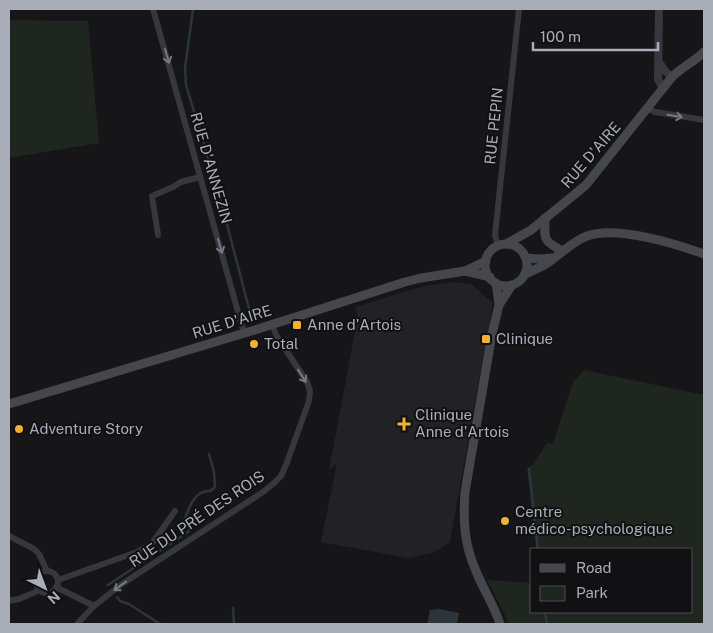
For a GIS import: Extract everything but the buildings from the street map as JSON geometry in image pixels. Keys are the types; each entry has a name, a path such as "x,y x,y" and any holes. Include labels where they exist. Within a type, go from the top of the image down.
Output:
{"main road":[{"name":"RUE D'AIRE","path":"531,230 586,185 672,77 704,52"},
{"path":"545,218 547,241 563,251"},
{"path":"499,305 493,280 486,269 486,261 489,254 502,245 531,230"},
{"path":"525,274 527,264 524,254 531,230"},
{"path":"500,624 471,558 464,519 465,492 492,334 499,305 512,285 525,274 545,264 579,240 598,233 653,239 704,254"},
{"path":"502,245 516,246 524,254 539,259 554,258"},
{"name":"RUE D'AIRE","path":"9,404 405,282 465,271 486,261"},
{"name":"RUE D'AIRE","path":"465,271 493,280"},
{"path":"493,280 504,285 512,285"}],"street":[{"name":"RUE D'ANNEZIN","path":"154,9 244,333"},
{"name":"RUE PEPIN","path":"502,245 495,234 519,9"},
{"path":"658,9 658,78 663,89"},
{"path":"659,62 672,77"},
{"path":"648,108 656,112 704,120"},
{"path":"158,235 152,196 181,182 200,177"},
{"name":"RUE DU PRÉ DES ROIS","path":"77,624 94,606 122,584 263,492 280,476 286,466 309,401 310,391 304,378 276,335 272,324"},
{"path":"57,584 151,545 175,511"},
{"path":"9,536 34,549 39,554 46,571"},
{"path":"9,601 40,590 49,592 54,590 57,584 53,572 46,571 40,574 36,580 40,590"},
{"path":"57,584 94,606"}],"shaded area":[{"name":"Clinique Anne d'Artois","path":"455,282 471,284 493,303 450,542 433,553 408,558 321,542 337,463 329,470 358,316 355,307 424,286"},
{"path":"439,609 459,613 457,624 427,624 430,610"}],"green space":[{"path":"9,20 88,21 99,143 9,158"},
{"path":"584,370 704,395 704,624 508,624 487,580 530,583 530,613 693,613 693,548 536,548 527,468 534,464 547,443 553,444 573,382"}],"waterway":[{"path":"193,9 185,68 186,85 219,194 252,320"},
{"path":"108,585 188,532 190,528 185,518 191,504 200,493 210,491 215,487 214,472 209,454"},
{"path":"529,469 538,548"},
{"path":"117,597 120,601 129,604 160,624"},
{"path":"233,608 234,624"},
{"path":"545,613 547,624"}],"place":[{"name":"Anne d'Artois","path":"297,325"},
{"name":"Clinique","path":"486,339"},
{"name":"Total","path":"254,344"},
{"name":"Clinique Anne d'Artois","path":"404,424"},
{"name":"Adventure Story","path":"19,429"},
{"name":"Centre médico-psychologique","path":"505,521"}]}
